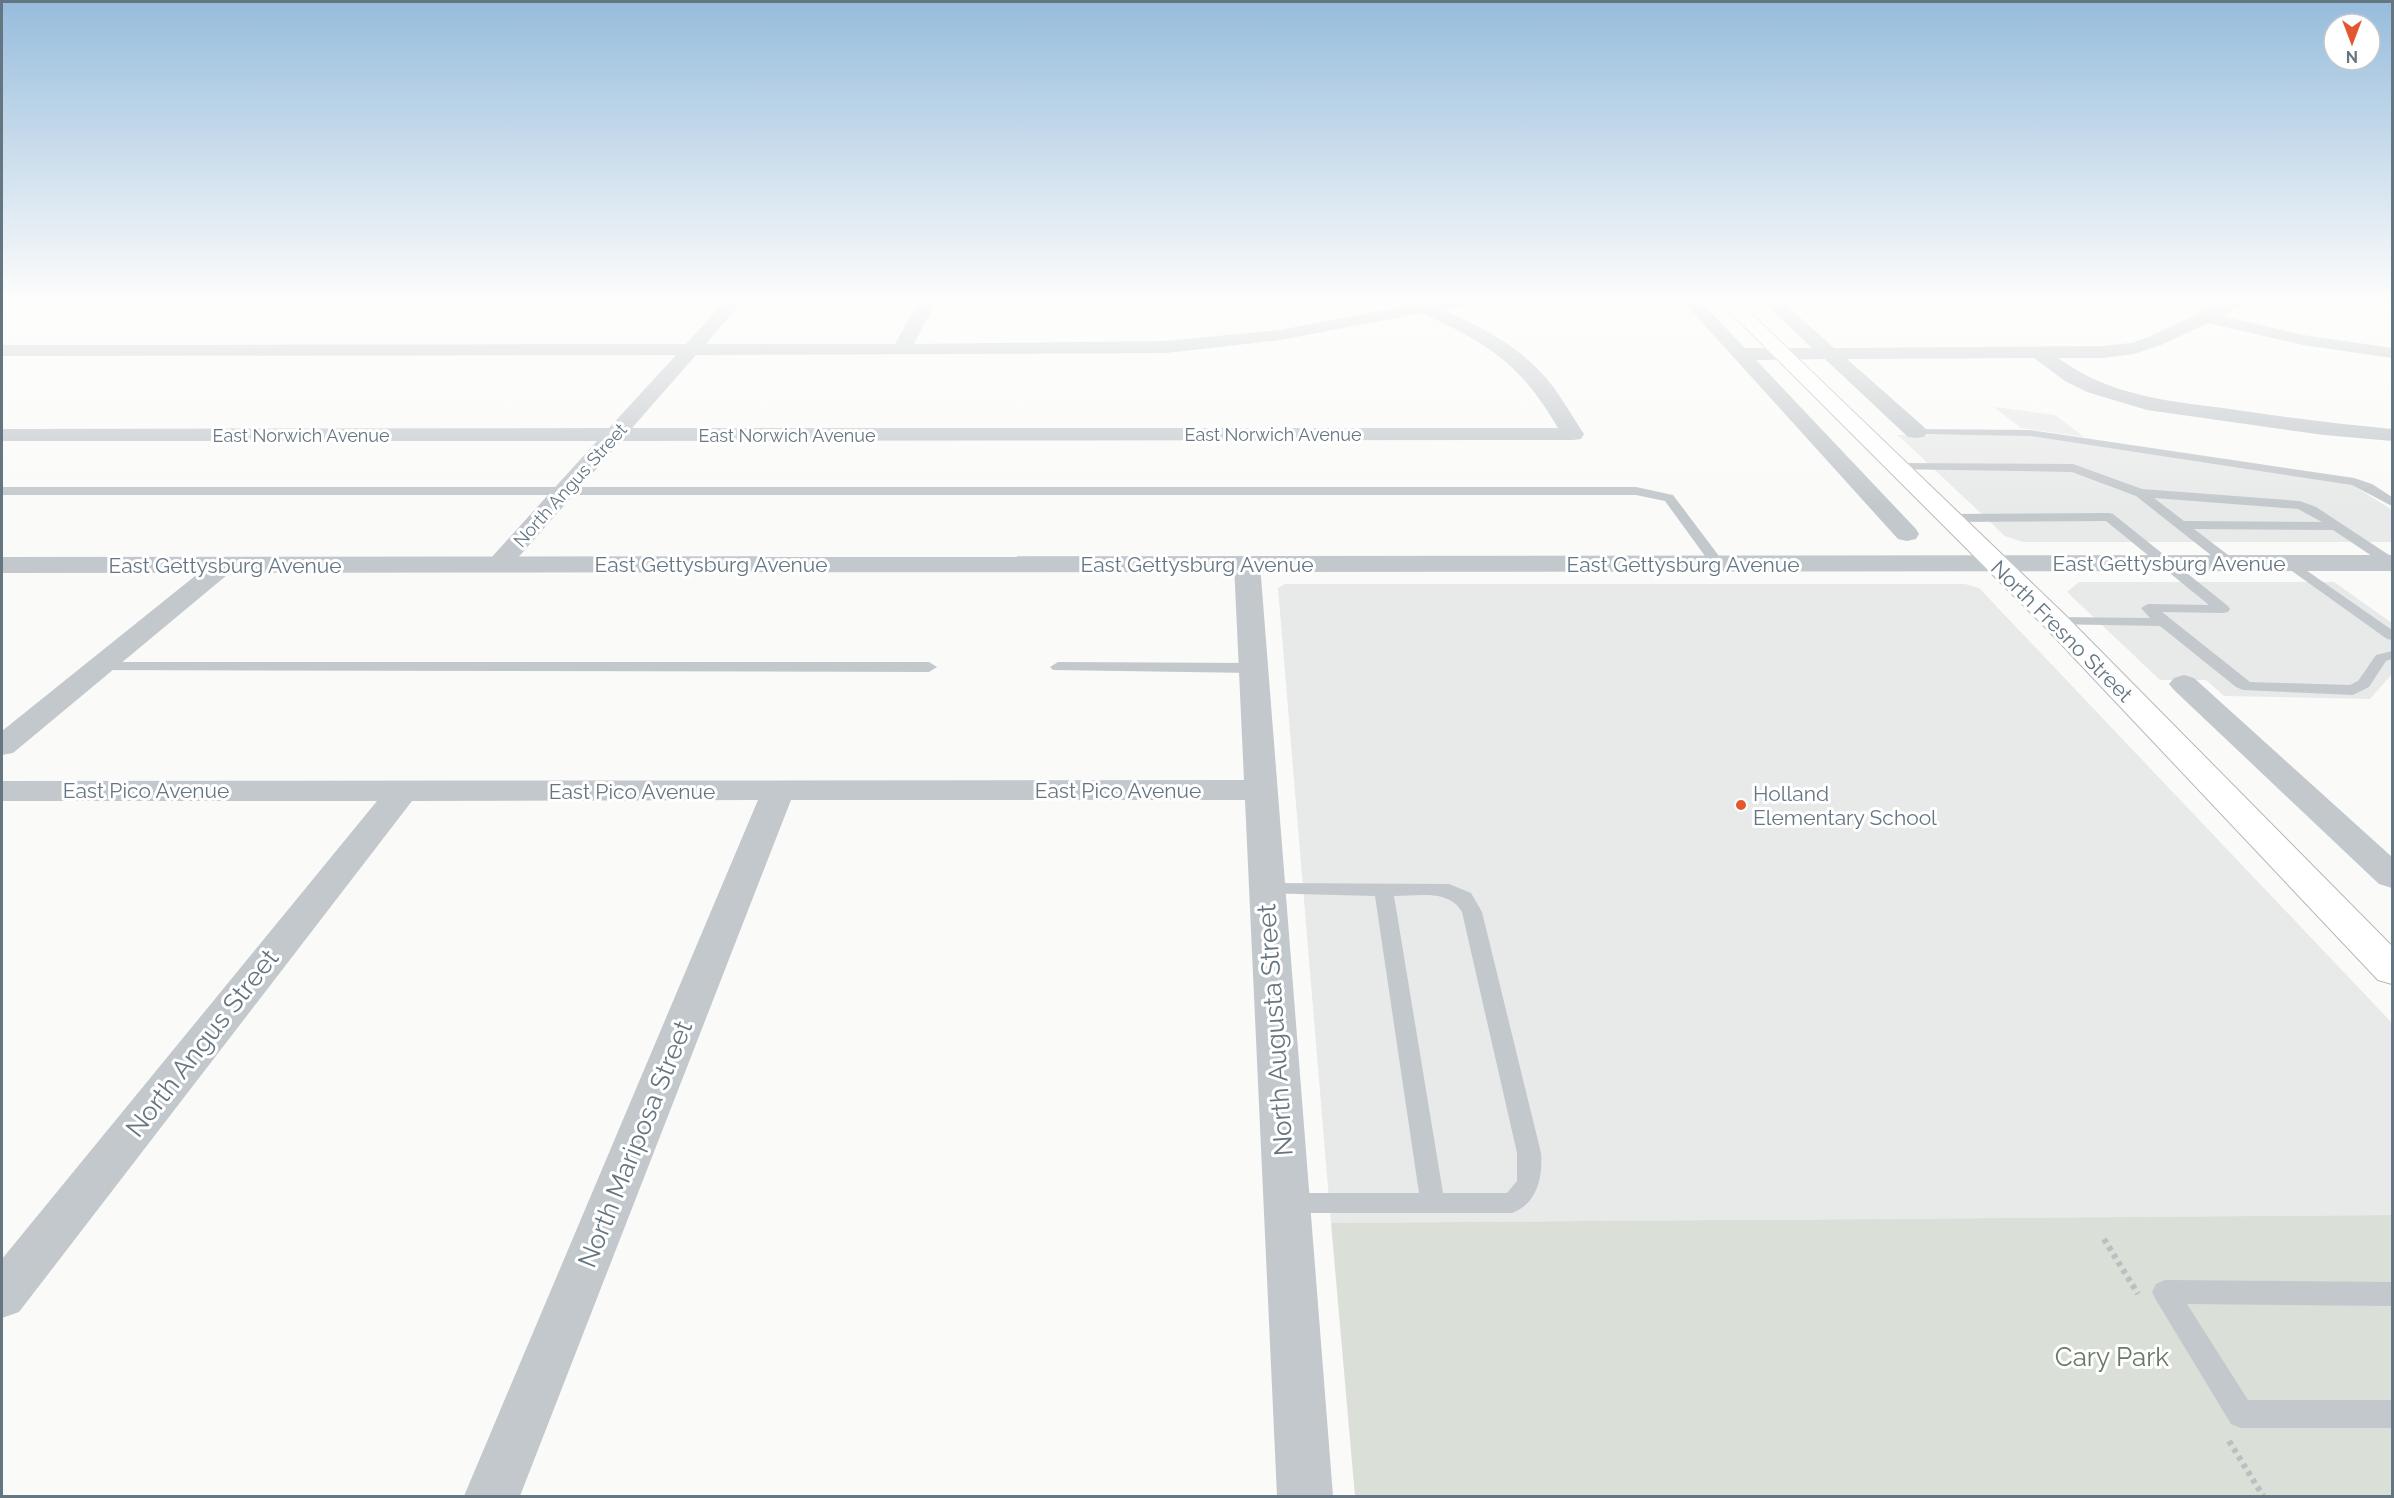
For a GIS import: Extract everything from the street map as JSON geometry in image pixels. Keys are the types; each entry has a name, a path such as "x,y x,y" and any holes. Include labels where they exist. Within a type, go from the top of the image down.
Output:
{"main road":[{"name":"North Fresno Street","path":"1794,368 2055,621 2392,970"}],"street":[{"name":"North Angus Street","path":"499,564 675,368"},
{"name":"East Norwich Avenue","path":"2,435 1572,434 1551,397 1525,368"},
{"path":"1753,368 1906,534"},
{"path":"1845,368 1916,432"},
{"path":"2059,368 2094,388 2147,404 2324,429 2392,435"},
{"name":"East Gettysburg Avenue","path":"2,565 2392,563"},
{"name":"North Augusta Street","path":"1247,564 1305,1497"},
{"path":"2,746 224,565"},
{"path":"2184,684 2392,876"},
{"name":"North Angus Street","path":"2,1296 403,790"},
{"name":"East Pico Avenue","path":"2,791 1262,790"},
{"name":"North Mariposa Street","path":"492,1497 778,791"}],"lane":[{"path":"1916,432 2030,433 2354,482 2392,502"},
{"path":"1896,467 2073,468 2140,493 2300,505 2312,510 2392,563"},
{"path":"2,491 1636,491 1669,498 1718,564"},
{"path":"2140,493 2231,564"},
{"path":"1949,518 2109,517 2223,609 2148,608 2241,684 2248,687 2353,690 2364,684 2381,658 2392,655"},
{"path":"2180,525 2336,526"},
{"path":"2290,563 2392,636"},
{"path":"2055,621 2164,622"},
{"path":"98,667 929,667"},
{"path":"1058,667 1253,668"},
{"path":"1266,889 1449,890 1464,898 1472,912 1532,1173 1525,1191 1512,1203 1286,1203"},
{"path":"1384,890 1432,1202"},
{"path":"2392,1294 2165,1292 2241,1414 2392,1414"}],"shaded area":[{"path":"1994,407 2055,415 2084,437 2021,428"},
{"path":"1896,435 2026,435 2351,484 2392,510 2392,542 2023,542 2005,536"},
{"path":"2079,582 2334,582 2392,623 2392,674 2370,699 2224,696 2206,680 2160,680 2067,592"},
{"name":"Holland Elementary School","path":"1285,584 1965,584 1979,588 2392,1023 2392,1215 1331,1223 1278,588"}],"green space":[{"name":"Cary Park","path":"2392,1215 2392,1496 1355,1496 1331,1223"}],"place":[{"name":"Holland Elementary School","path":"1741,805"}]}
